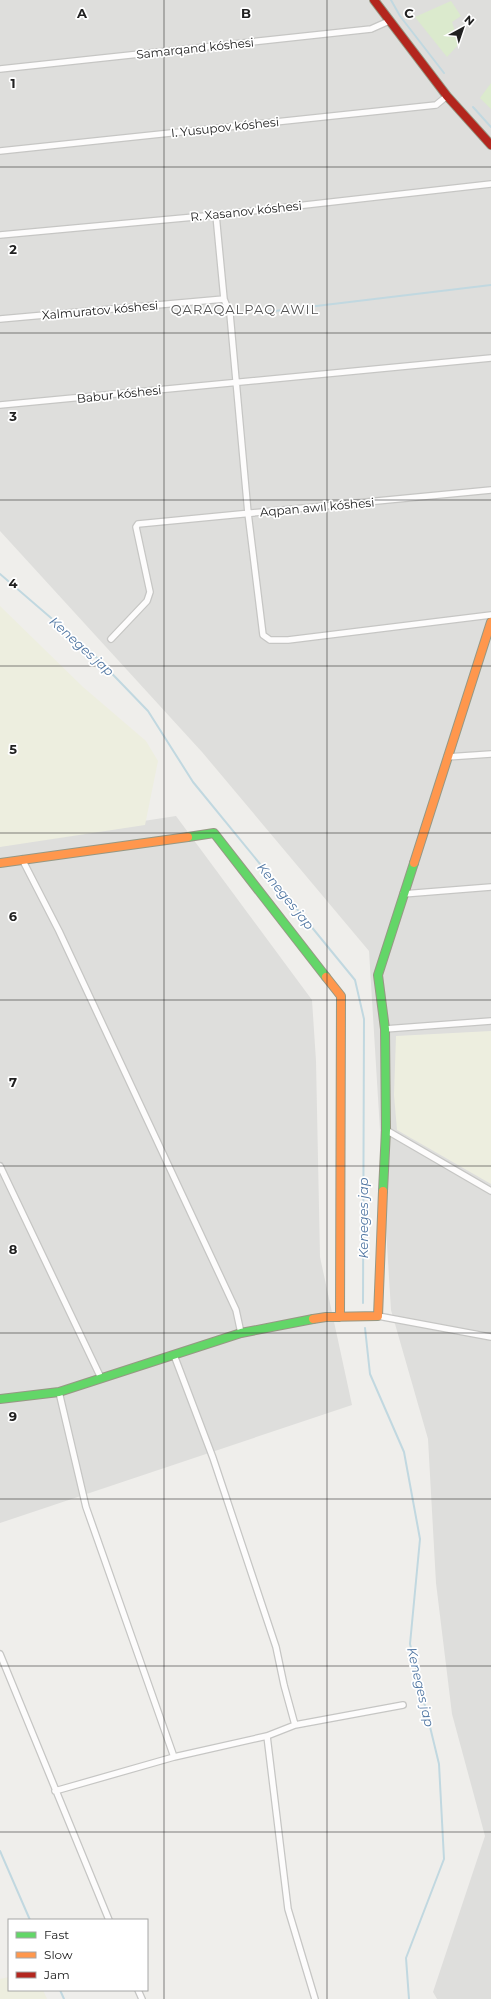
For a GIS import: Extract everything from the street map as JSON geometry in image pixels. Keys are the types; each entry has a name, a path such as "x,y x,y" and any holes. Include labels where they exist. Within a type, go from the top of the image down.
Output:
{"street":[{"path":"374,0 447,96 491,145"},
{"name":"Samarqand kóshesi","path":"0,69 371,30 389,21"},
{"name":"I. Yusupov kóshesi","path":"0,151 436,104 447,96"},
{"name":"R. Xasanov kóshesi","path":"0,235 216,215 491,184"},
{"path":"216,215 224,299 230,314 238,382 248,513 264,635 270,640 288,640 491,615"},
{"name":"Xalmuratov kóshesi","path":"0,319 224,299"},
{"path":"238,382 491,358"},
{"name":"Babur kóshesi","path":"0,405 238,382"},
{"name":"Aqpan awıl kóshesi","path":"111,639 147,601 150,592 136,527 138,524 491,490"},
{"path":"378,1316 386,1130 386,1030 378,975 491,622"},
{"path":"447,758 491,754"},
{"path":"0,863 214,833 341,996 340,1317"},
{"path":"22,859 59,932 232,1303 241,1333"},
{"path":"404,894 491,887"},
{"path":"386,1030 491,1021"},
{"path":"386,1130 491,1191"},
{"path":"0,1166 101,1378"},
{"path":"0,1399 58,1392 241,1333 326,1317 378,1316 491,1337"},
{"path":"174,1355 213,1458 276,1647 284,1685 295,1725"},
{"path":"58,1392 86,1506 174,1757"},
{"path":"0,1654 109,1919"},
{"path":"56,1791 174,1757 267,1736 295,1725 403,1705"},
{"path":"267,1736 288,1909 315,1999"}],"shaded area":[{"path":"0,0 491,0 491,1999 437,1999 433,1992 485,1836 452,1714 436,1583 428,1439 391,1310 369,951 202,752 0,531"},
{"path":"0,606 83,687 146,741 158,761 145,825 0,847"},
{"path":"176,816 312,1000 316,1061 320,1257 352,1405 0,1523 0,843"},
{"path":"491,1031 491,1184 397,1130 394,1095 396,1036"},
{"path":"8,1977 8,1991 43,1991 47,1999 0,1999 0,1979"}],"green space":[{"path":"451,1 461,16 452,22 459,44 447,57 415,17"},
{"path":"491,83 491,109 480,98"}],"waterway":[{"path":"391,0 400,16 444,73"},
{"path":"473,107 491,127"},
{"path":"258,313 491,285"},
{"name":"Keneges jap","path":"0,574 94,655 148,711 193,782 355,980 364,1019 363,1303"},
{"name":"Keneges jap","path":"365,1328 370,1374 404,1452 420,1539 410,1644 439,1764 444,1859 406,1958 409,1999"},
{"path":"0,1851 30,1919"},
{"path":"60,1991 64,1999"}],"traffic: fast":[{"path":"188,837 214,833 326,977"},
{"path":"383,1191 386,1130 385,1029 378,975 414,863"},
{"path":"0,1399 59,1392 241,1333 313,1319"}],"traffic: slow":[{"path":"414,863 491,622"},
{"path":"0,863 188,837"},
{"path":"326,977 341,996 340,1317"},
{"path":"313,1319 326,1317 378,1316 383,1191"}],"traffic: jam":[{"path":"374,0 447,96 491,145"}],"district":[{"name":"QARAQALPAQ AWIL","path":"245,309"}]}
